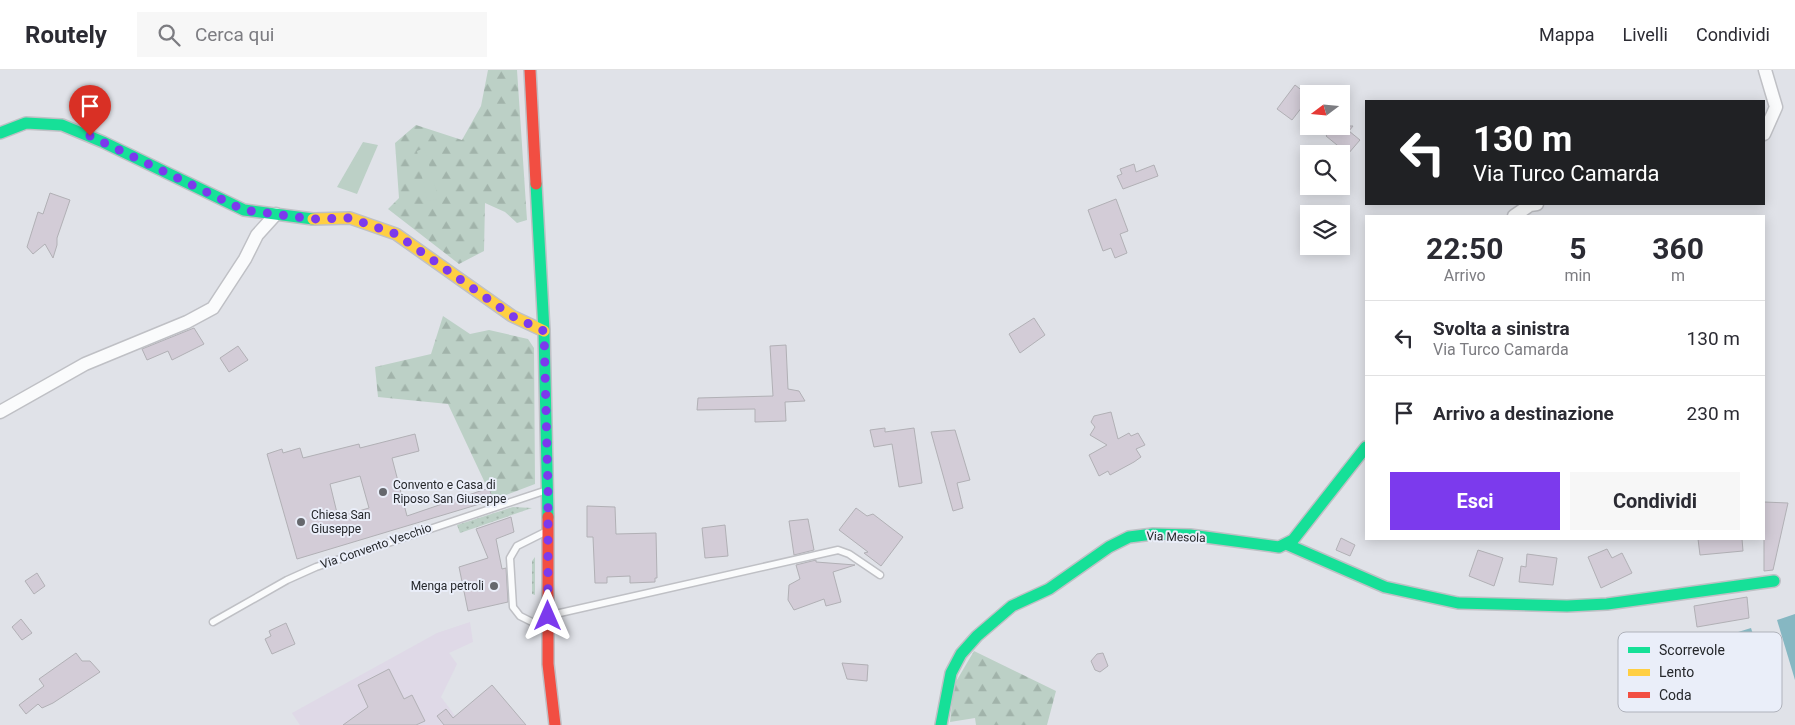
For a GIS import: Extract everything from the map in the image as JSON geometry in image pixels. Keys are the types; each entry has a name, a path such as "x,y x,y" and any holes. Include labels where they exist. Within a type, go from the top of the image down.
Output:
{"street":[{"path":"530,70 544,331 548,490 548,664 556,725"},
{"path":"1764,70 1776,107 1765,132"},
{"path":"0,133 26,123 38,122 62,125 103,142 244,210 312,219 350,218 396,234 512,316 544,331"},
{"path":"1515,215 1530,205"},
{"path":"0,412 85,364 187,322 213,308 245,259 257,235 276,214"},
{"path":"1286,544 1293,540 1315,515 1365,448"},
{"name":"Via Mesola","path":"941,725 951,673 961,654 977,636 1012,606 1049,589 1109,547 1129,537 1153,534 1190,535 1279,547 1286,544"},
{"path":"1286,544 1385,587 1458,603 1567,606 1607,604 1774,581"}],"lane":[{"name":"Via Convento Vecchio","path":"213,622 287,580 316,567 548,490"},
{"path":"548,530 517,546 510,558 513,607 520,616 548,630"},
{"path":"548,616 838,550 849,554 880,575"}],"shaded area":[{"path":"470,622 473,642 449,653 457,664 441,697 462,725 300,725 292,713 437,633"}],"green space":[{"path":"488,70 517,70 527,220 517,223 505,212 485,203 484,251 459,264 388,209 399,198 395,143 416,125 462,140 481,106"},
{"path":"363,142 378,145 357,194 337,187"},
{"path":"424,148 439,199 427,201 417,151"},
{"path":"443,316 470,334 489,330 528,339 534,348 535,484 493,500 448,404 378,397 375,367 431,354"},
{"path":"513,507 532,508 460,533 457,525"},
{"path":"535,557 535,595 532,594 532,561"},
{"path":"974,651 1056,691 1047,725 976,725 975,718 950,722 954,685"}],"water":[{"path":"1795,614 1795,680 1782,632 1777,620"},
{"path":"1751,628 1752,632 1738,632"}],"building":[{"path":"1295,85 1300,89 1300,110 1292,120 1277,109"},
{"path":"1350,132 1360,140 1350,152 1350,145 1337,145 1326,136 1350,135"},
{"path":"1134,164 1136,172 1154,165 1158,176 1123,189 1117,176 1122,174 1120,169"},
{"path":"50,193 70,200 57,238 53,258 45,244 33,254 27,247 38,212 43,214"},
{"path":"1116,199 1128,231 1120,234 1127,253 1115,258 1111,248 1103,251 1088,210"},
{"path":"1034,318 1045,335 1020,353 1009,334"},
{"path":"194,328 204,344 172,360 168,351 147,360 142,349"},
{"path":"786,345 788,389 799,391 805,401 785,402 786,421 755,422 755,409 697,410 698,398 773,396 770,346"},
{"path":"238,346 248,360 229,372 220,358"},
{"path":"1111,412 1118,439 1129,433 1131,436 1138,433 1145,445 1136,449 1141,457 1134,462 1110,475 1108,471 1099,476 1089,455 1107,445 1090,435 1095,427 1091,422 1094,416"},
{"path":"885,428 885,432 914,428 922,483 899,487 892,444 874,447 870,430"},
{"path":"955,430 970,480 957,483 963,508 953,511 931,432"},
{"name":"Convento e Casa di Riposo San Giuseppe","path":"415,434 419,451 392,458 407,516 489,488 493,500 297,559 267,454 282,449 283,453 300,448 303,458 359,444 360,448","holes":["360,476 369,508 338,517 330,484"]},
{"path":"1765,502 1788,503 1773,570 1764,571"},
{"path":"587,506 615,507 616,534 656,533 657,578 655,578 655,582 630,583 630,576 607,577 607,583 595,583 593,537 587,537"},
{"path":"856,508 867,516 873,514 903,537 881,566 864,553 868,552 839,530"},
{"path":"511,517 514,532 496,539 502,569 506,568 508,602 468,611 459,567 488,558 476,529"},
{"path":"808,519 814,550 794,555 789,521"},
{"path":"725,525 728,556 705,558 702,528"},
{"path":"1341,538 1355,545 1350,556 1336,550"},
{"path":"1698,540 1742,540 1743,551 1700,555"},
{"path":"1607,549 1612,558 1622,553 1632,573 1601,588 1588,557"},
{"path":"1478,550 1503,558 1494,586 1469,576"},
{"path":"1527,554 1557,558 1553,585 1519,582 1521,566 1526,567"},
{"path":"816,560 816,562 855,565 833,572 841,602 826,606 824,599 794,610 788,600 789,585 800,579 796,565"},
{"path":"37,573 45,586 34,594 25,581"},
{"path":"1747,597 1749,618 1697,627 1694,606"},
{"path":"21,619 32,633 22,640 12,627"},
{"path":"286,623 295,644 272,654 265,639 271,636 269,631"},
{"path":"76,653 82,661 90,661 100,672 53,703 42,708 38,704 26,714 19,705 44,686 39,679"},
{"path":"1103,653 1108,666 1100,672 1095,670 1091,661 1097,654"},
{"path":"842,663 868,665 867,681 847,679"},
{"path":"389,669 404,699 412,695 425,721 416,725 343,725 368,707 358,685"},
{"path":"492,685 526,725 444,725 437,716 446,709 453,718"}],"traffic: fast":[{"path":"0,133 26,123 62,125 103,142 244,210 313,219"},
{"path":"536,184 544,331 548,517"},
{"path":"941,725 951,673 961,654 977,636 1012,606 1049,589 1109,547 1129,537 1153,534 1190,535 1279,547 1293,540 1365,448"},
{"path":"1286,544 1385,587 1458,603 1567,606 1607,604 1774,581"}],"traffic: slow":[{"path":"313,219 350,218 396,234 512,316 544,331"}],"traffic: jam":[{"path":"530,70 536,184"},
{"path":"548,517 548,664 555,725"}],"place":[{"name":"Convento e Casa di Riposo San Giuseppe","path":"383,492"},
{"name":"Chiesa San Giuseppe","path":"301,522"},
{"name":"Menga petroli","path":"494,586"}],"route":[{"path":"90,136 244,210 312,219 350,218 396,234 512,316 544,331 548,490 548,616"}]}
